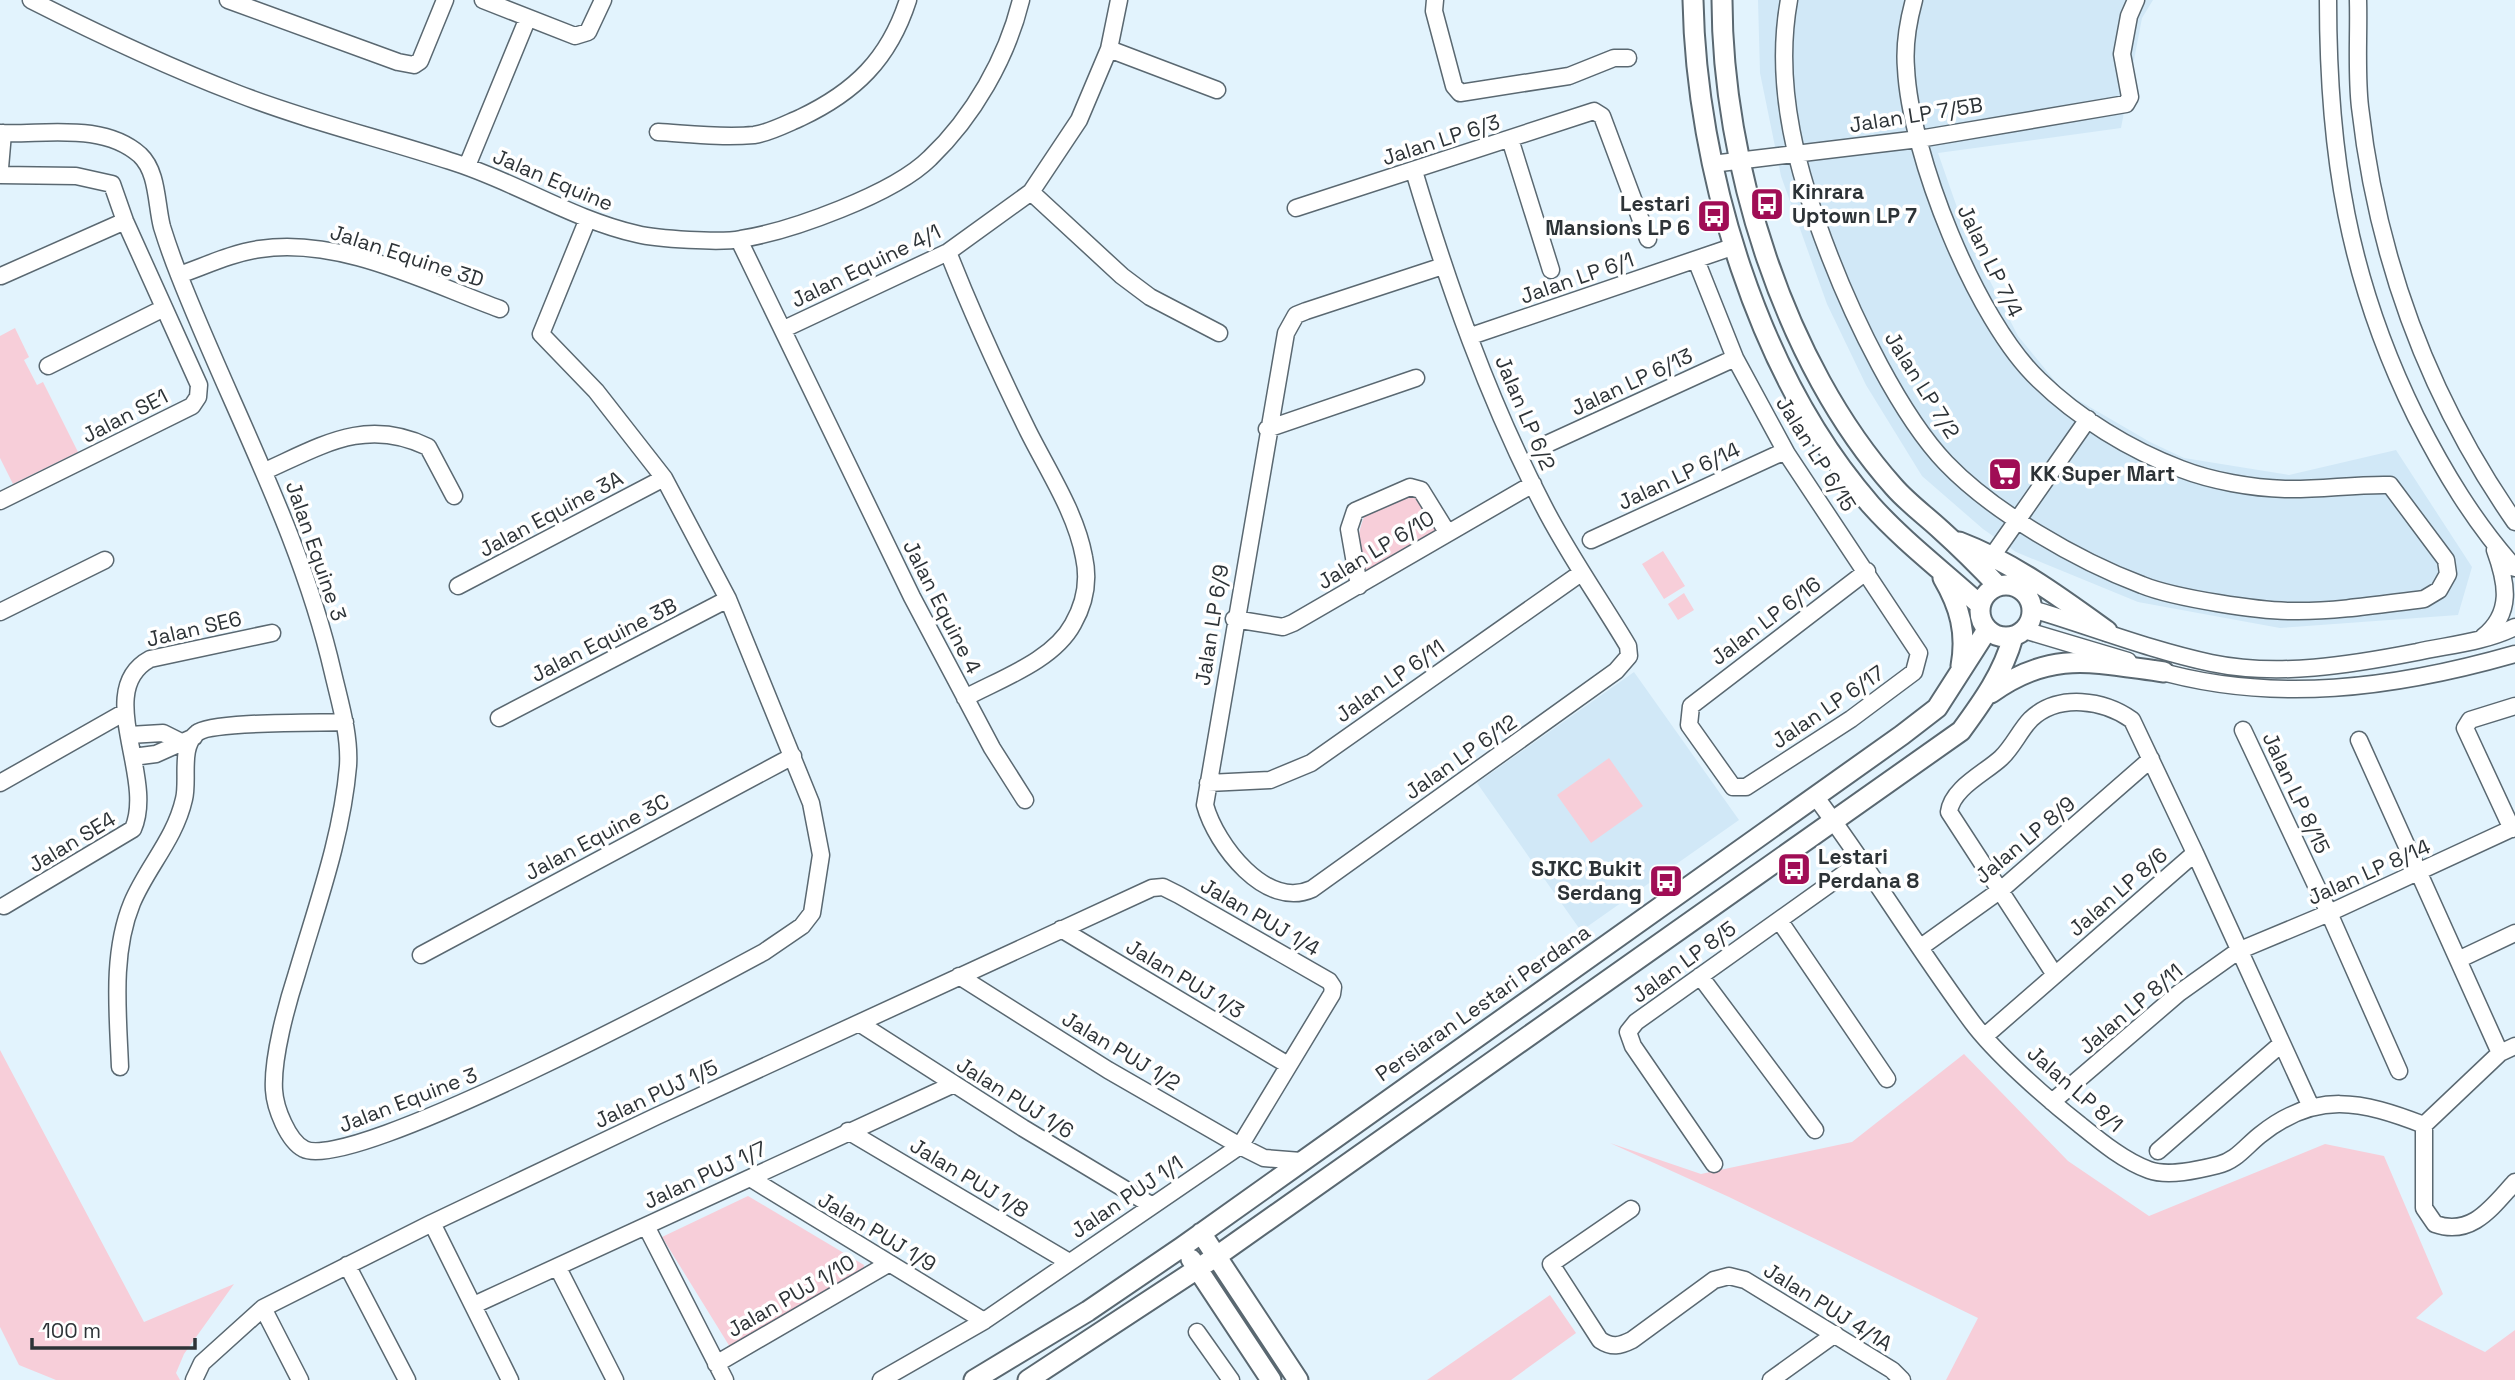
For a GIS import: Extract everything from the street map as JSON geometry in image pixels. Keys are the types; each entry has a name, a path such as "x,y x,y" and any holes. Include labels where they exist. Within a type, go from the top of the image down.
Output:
{"main road":[{"path":"1693,0 1693,42 1712,164 1735,246 1769,342 1793,394 1815,430 1871,505 1980,605"},
{"path":"1722,0 1722,43 1741,160 1754,215 1797,331 1834,404 1895,488 1998,586"},
{"path":"1951,539 1993,555 2048,588 2107,631"},
{"path":"1936,565 1961,616 1965,645 1959,678"},
{"path":"1028,1380 1217,1256 1961,731 1987,696 2032,610 2029,598 2021,589 2010,585 1998,586 1986,593 1980,605 1980,618 1987,630 1999,637 2019,633"},
{"name":"Persiaran Lestari Perdana","path":"974,1380 1088,1311 1182,1247 1937,708 1959,678 1987,630"},
{"path":"1987,696 2031,668 2053,663 2090,662 2164,672"},
{"path":"1525,1001 1545,1026"},
{"path":"1201,1233 1297,1380"},
{"path":"1234,1280 1236,1260 1247,1235"},
{"path":"1182,1247 1271,1380"},
{"path":"1159,1294 1183,1289 1201,1292 1221,1302"}],"street":[{"name":"Jalan Equine","path":"31,0 116,43 237,94 467,166 587,221 641,235 739,240 852,203 890,185 930,159 972,107 1005,52 1021,0"},
{"path":"228,0 398,62 414,65 424,52 445,0"},
{"path":"483,0 527,20 575,36 588,32 603,0"},
{"path":"658,132 720,137 758,134 822,107 851,89 872,67 898,29 908,0"},
{"name":"Jalan Equine 4/1","path":"783,329 948,252 1031,192 1079,120 1109,48 1118,0"},
{"path":"1435,0 1434,11 1454,86 1460,93 1569,76 1614,58 1628,58"},
{"name":"Jalan LP 7/2","path":"1788,0 1782,76 1795,152 1846,298 1906,407 1946,463 2018,521 2143,586 2283,611 2424,599 2439,590 2448,574"},
{"name":"Jalan LP 7/4","path":"1914,0 1908,24 1906,67 1919,139 1953,239 1982,301 2008,343 2038,379 2088,419 2137,449 2183,470 2230,482 2287,489 2390,485 2434,541 2446,560 2448,574"},
{"name":"Jalan LP 7/5B","path":"1712,164 1919,139 2126,104 2130,97 2122,54 2129,16 2136,0"},
{"path":"2328,0 2328,69 2333,138 2346,221 2365,294 2391,366 2452,486 2491,541 2515,568"},
{"path":"2358,0 2360,104 2373,202 2390,269 2417,342 2450,418 2485,480 2515,522"},
{"path":"467,166 527,20"},
{"path":"1109,48 1217,90"},
{"name":"Jalan LP 6/3","path":"1296,208 1589,112 1599,112 1648,239"},
{"path":"0,168 2,133"},
{"name":"Jalan Equine 3","path":"2,133 108,136 144,158 152,173 162,225 179,275 265,471 305,578 327,648 345,722 348,762 338,835 286,1007 274,1090 281,1117 298,1144 306,1151 320,1153 351,1147 479,1096 720,976 802,926 812,913 821,855 811,803 728,599 664,478 596,391 541,334 587,221"},
{"path":"1510,139 1551,270"},
{"name":"Jalan LP 6/2","path":"1414,171 1443,266 1510,438 1580,573 1628,646 1629,656"},
{"name":"Jalan SE1","path":"0,175 76,176 106,180 117,192 124,217 199,384 198,397 192,406 0,501"},
{"path":"1031,192 1122,276 1150,297 1219,333"},
{"path":"1,276 124,217"},
{"name":"Jalan Equine 4","path":"739,240 912,597 965,698 1044,655 1059,641 1072,626 1080,610 1086,573 1084,555 1069,513 982,339 948,252"},
{"name":"Jalan Equine 3D","path":"179,275 244,252 294,245 335,250 500,309"},
{"name":"Jalan LP 6/1","path":"1471,336 1735,246"},
{"name":"Jalan LP 6/15","path":"1696,260 1735,358 1785,451 1917,648 1920,660"},
{"name":"Jalan LP 6/9","path":"1312,889 1292,895 1280,893 1230,854 1210,822 1205,805 1234,619 1286,333 1296,315 1443,266"},
{"path":"48,366 164,308"},
{"name":"Jalan LP 6/13","path":"1547,444 1735,358"},
{"path":"1267,429 1416,378"},
{"path":"1993,555 2088,419"},
{"path":"265,471 319,447 360,434 383,432 428,447 454,496"},
{"name":"Jalan LP 6/14","path":"1591,540 1785,451"},
{"name":"Jalan Equine 3A","path":"458,586 664,478"},
{"name":"Jalan LP 6/10","path":"1234,619 1283,626 1359,586 1532,484"},
{"path":"1359,586 1349,529 1355,511 1410,487 1421,490 1447,532"},
{"path":"2479,639 2501,618 2506,600 2501,568 2491,541"},
{"path":"0,612 105,560"},
{"name":"Jalan LP 6/16","path":"1753,783 1740,788 1727,781 1689,725 1691,706 1867,571"},
{"name":"Jalan LP 6/11","path":"1208,783 1270,780 1311,763 1580,573"},
{"name":"Jalan Equine 3B","path":"499,718 728,599"},
{"path":"2032,610 2107,631 2139,645 2213,663 2291,669 2368,662 2479,639 2515,627"},
{"name":"Jalan SE6","path":"133,757 125,712 130,676 143,663 272,633"},
{"path":"2019,633 2164,672 2257,690 2373,686 2446,674 2515,654"},
{"name":"Jalan LP 6/12","path":"1312,889 1616,671 1629,656"},
{"name":"Jalan LP 6/17","path":"1753,783 1851,719 1914,672 1920,660"},
{"path":"965,698 1025,800"},
{"path":"2055,975 1949,809 1968,783 2002,757 2029,721 2042,710 2073,702 2117,709 2133,720 2195,853"},
{"path":"2513,828 2465,728 2470,720 2515,706"},
{"path":"0,783 125,712"},
{"path":"133,757 156,754 198,732 219,726 345,722"},
{"name":"Jalan LP 8/15","path":"2243,730 2399,1071"},
{"path":"129,735 163,733 186,739"},
{"path":"120,1067 117,998 121,951 131,904 176,828 185,796 186,739"},
{"path":"2359,740 2460,959 2508,1049 2424,1125 2424,1208 2435,1224 2461,1228 2477,1220 2515,1182"},
{"name":"Jalan Equine 3C","path":"421,955 793,756"},
{"name":"Jalan SE4","path":"4,906 133,830 140,814 141,794 133,757"},
{"name":"Jalan LP 8/9","path":"1922,947 2002,889 2151,759"},
{"name":"Jalan LP 8/1","path":"1815,796 1973,1023 2052,1102 2125,1157 2151,1171 2166,1172 2221,1165 2236,1157 2277,1123 2330,1103 2364,1105 2424,1125"},
{"name":"Jalan LP 8/14","path":"2238,951 2420,873 2513,828"},
{"name":"Jalan LP 8/6","path":"1985,1036 2195,853 2280,1045 2311,1108"},
{"name":"Jalan LP 8/5","path":"1714,1164 1633,1046 1628,1032 1636,1022 1862,862"},
{"name":"Jalan PUJ 1/5","path":"194,1380 202,1363 263,1308 347,1265 959,976 1152,888 1163,887"},
{"name":"Jalan PUJ 1/4","path":"1163,887 1329,981 1333,987"},
{"path":"1779,920 1887,1079"},
{"name":"Jalan PUJ 1/3","path":"1061,929 1288,1065"},
{"path":"2460,959 2515,933"},
{"name":"Jalan LP 8/11","path":"2052,1102 2179,993 2238,951"},
{"name":"Jalan PUJ 1/2","path":"959,976 1108,1070 1241,1146 1264,1158 1301,1161"},
{"path":"1700,976 1815,1130"},
{"name":"Jalan PUJ 1/1","path":"881,1380 984,1321 1241,1146 1333,987"},
{"name":"Jalan PUJ 1/6","path":"859,1023 1151,1205"},
{"path":"2158,1151 2280,1045"},
{"name":"Jalan PUJ 1/7","path":"474,1306 954,1084"},
{"name":"Jalan PUJ 1/8","path":"848,1131 1069,1262"},
{"path":"1264,1158 1266,1186"},
{"name":"Jalan PUJ 1/9","path":"750,1178 984,1321"},
{"name":"Jalan PUJ 4/1A","path":"1631,1209 1551,1264 1600,1340 1608,1345 1619,1346 1632,1340 1714,1280 1729,1276 1745,1280 1835,1334 1902,1380"},
{"path":"432,1223 510,1380"},
{"path":"646,1226 724,1380"},
{"name":"Jalan PUJ 1/10","path":"716,1364 888,1264"},
{"path":"347,1265 407,1380"},
{"path":"558,1268 615,1380"},
{"path":"263,1308 300,1380"},
{"path":"1197,1332 1231,1380"},
{"path":"1770,1380 1835,1334"}],"shaded area":[{"path":"1758,0 2153,0 2142,18 2121,128 1938,153 1967,236 2018,336 2064,392 2150,442 2184,458 2289,475 2396,450 2472,567 2458,615 2280,628 2138,602 2016,552 1983,529 1922,476 1866,385 1827,304 1781,176 1760,73"},
{"path":"15,328 29,357 24,360 37,385 43,382 78,452 13,484 0,458 0,336"},
{"path":"1408,495 1421,498 1438,531 1365,579 1358,545 1366,512"},
{"path":"1663,551 1685,586 1664,599 1642,564"},
{"path":"1684,593 1694,610 1678,620 1668,604"},
{"path":"1634,672 1739,820 1581,931 1477,783"},
{"path":"1609,758 1643,806 1591,843 1557,795"},
{"path":"0,1050 144,1322 234,1284 184,1354 176,1373 180,1380 56,1380 19,1365 0,1327"},
{"path":"1964,1054 2068,1161 2149,1216 2325,1144 2384,1156 2443,1294 2416,1318 2485,1352 2515,1330 2515,1380 1946,1380 1978,1318 1729,1197 1610,1143 1701,1174 1852,1142"},
{"path":"748,1196 864,1265 863,1272 730,1347 662,1237"},
{"path":"1550,1295 1576,1333 1511,1380 1427,1380"}],"place":[{"name":"Kinrara Uptown LP 7","path":"1767,204"},
{"name":"Lestari Mansions LP 6","path":"1714,216"},
{"name":"KK Super Mart","path":"2005,474"},
{"name":"Lestari Perdana 8","path":"1794,869"},
{"name":"SJKC Bukit Serdang","path":"1666,881"}]}
